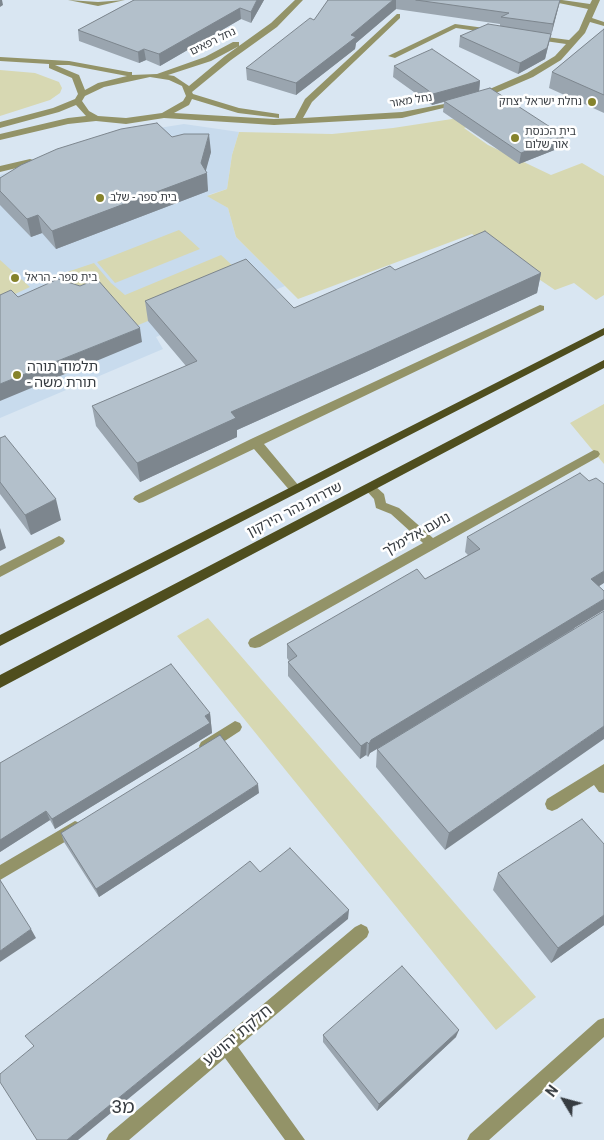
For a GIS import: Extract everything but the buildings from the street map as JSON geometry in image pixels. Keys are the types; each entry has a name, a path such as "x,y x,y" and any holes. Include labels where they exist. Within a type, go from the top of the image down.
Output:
{"main road":[{"name":"שדרות נהר הירקון","path":"0,641 604,331"},
{"name":"שדרות נהר הירקון","path":"0,682 604,364"}],"street":[{"path":"72,0 98,4 121,0"},
{"name":"נחל רפאים","path":"164,115 186,103 189,93 228,58 274,25 299,0"},
{"path":"548,0 595,3"},
{"name":"נחל מאור","path":"164,115 258,122 402,115 454,105 497,91 530,75 558,58 582,31 595,3"},
{"path":"298,120 308,101 397,16"},
{"path":"588,19 604,24"},
{"name":"נחל רפאים","path":"159,75 208,59 274,25"},
{"path":"392,56 455,26 502,32"},
{"path":"521,35 571,43"},
{"path":"0,59 83,65 142,76"},
{"path":"28,60 69,72 76,77 80,98 86,112 96,118"},
{"path":"0,125 56,110 118,80 159,75"},
{"name":"נחל מאור","path":"159,75 180,81 189,93 238,110 298,120"},
{"path":"0,137 68,120 96,118 126,121 164,115"},
{"path":"0,169 30,162"},
{"path":"138,499 540,308"},
{"path":"256,442 295,489"},
{"name":"נועם אלימלך","path":"255,643 594,454"},
{"path":"370,488 380,497 380,505 395,511 432,544"},
{"path":"0,572 59,541"},
{"path":"197,752 235,727"},
{"path":"552,804 601,778"},
{"path":"0,873 88,820"},
{"name":"חלקת יהושע","path":"116,1140 361,932"},
{"path":"476,1140 604,1026"},
{"path":"227,1046 296,1140"}],"shaded area":[{"path":"184,124 239,132 232,155 227,189 208,195 228,208 236,237 285,286 156,337 163,349 0,418 0,175 127,133"}],"green space":[{"path":"0,70 35,73 59,82 62,88 60,93 50,100 0,116"},
{"path":"502,106 510,111 464,128 488,145 551,175 582,163 604,176 604,295 596,300 574,283 555,290 472,234 298,299 236,237 228,208 207,196 227,189 232,155 239,132 332,134 393,128 452,119"},
{"path":"179,230 200,249 115,283 97,262"},
{"path":"221,255 247,279 129,329 65,284 58,275 94,263 111,283 125,295"},
{"path":"0,260 30,287 0,301"},
{"path":"604,404 604,464 570,423"},
{"path":"208,618 536,997 496,1030 177,636"}],"place":[{"name":"נחלת ישראל יצחק","path":"592,102"},
{"name":"בית הכנסת אור שלום","path":"515,138"},
{"name":"בית ספר - שלב","path":"100,198"},
{"name":"בית ספר - הראל","path":"15,278"},
{"name":"תלמוד תורה - תורת משה","path":"17,375"}],"district":[{"name":"מ3","path":"123,1108"}]}
